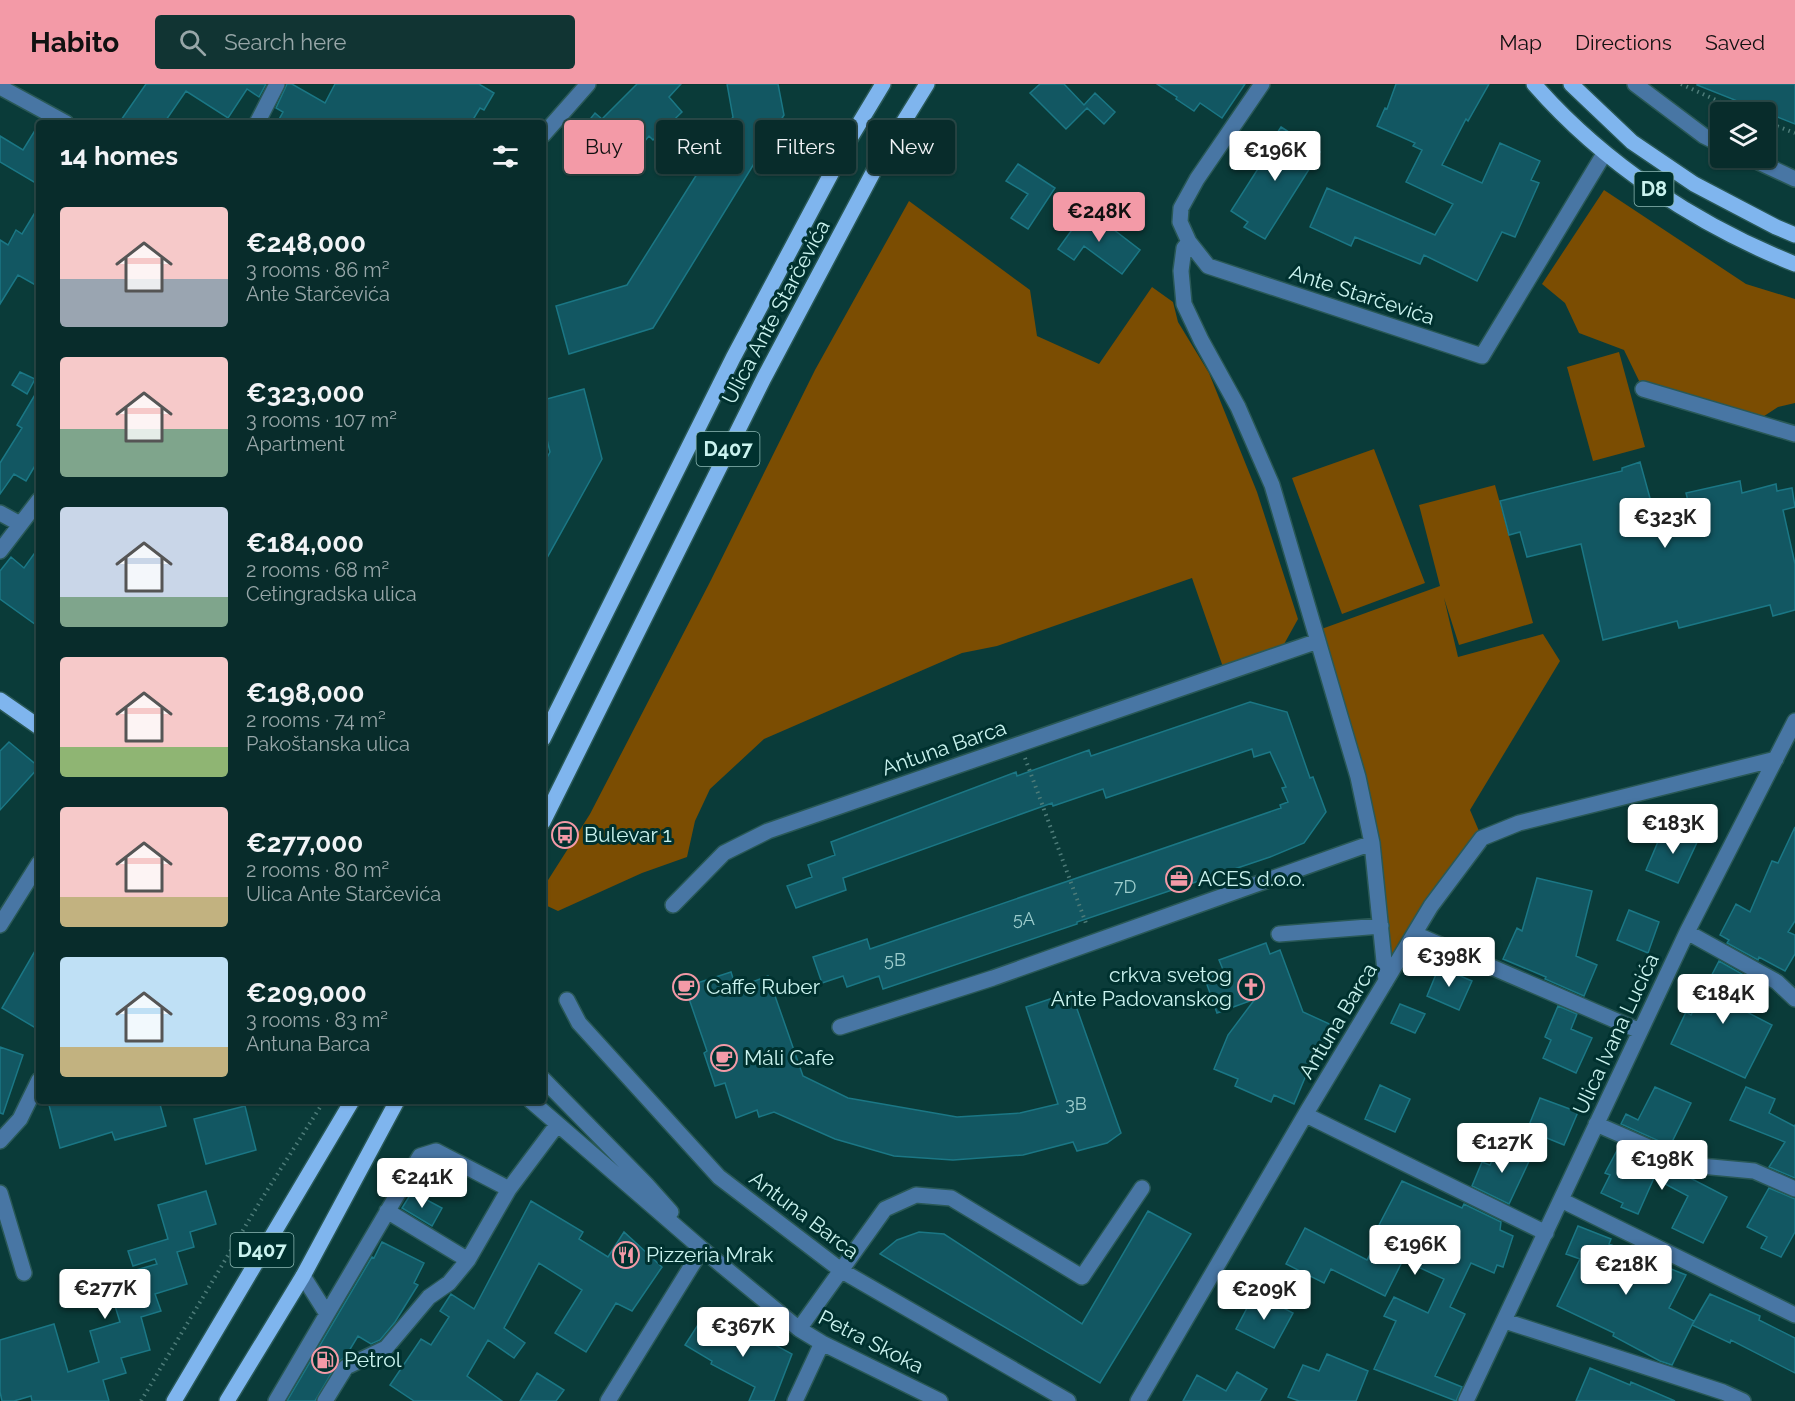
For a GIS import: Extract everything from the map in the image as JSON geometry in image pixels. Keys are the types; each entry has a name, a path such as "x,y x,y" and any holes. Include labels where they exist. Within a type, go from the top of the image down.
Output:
{"main road":[{"name":"Ulica Ante Starčevića","path":"546,733 733,358 848,142 883,84"},
{"name":"Ulica Ante Starčevića","path":"546,816 764,378 877,165 927,84"},
{"name":"D8","path":"1534,84 1604,154 1680,207 1795,264"},
{"name":"D8","path":"1571,84 1632,142 1694,184 1795,235"},
{"path":"0,700 36,725"},
{"name":"D407","path":"174,1401 350,1104"},
{"name":"D407","path":"227,1401 303,1276 397,1104"}],"street":[{"path":"259,120 277,84"},
{"path":"546,132 588,84"},
{"name":"Ante Starčevića","path":"1262,84 1197,179 1180,208 1180,222 1189,242 1208,266 1482,356 1604,154"},
{"path":"1635,84 1710,139"},
{"path":"0,87 60,120"},
{"path":"1771,168 1795,179"},
{"path":"1189,242 1184,248 1181,271 1184,304 1238,407 1272,485 1358,777 1372,843 1386,981"},
{"path":"1643,389 1795,434"},
{"path":"0,551 36,504"},
{"path":"0,513 20,524"},
{"name":"Antuna Barca","path":"672,905 724,853 768,831 1318,641"},
{"name":"Ulica Ivana Lucića","path":"1466,1401 1687,932 1795,721"},
{"name":"Antuna Barca","path":"1138,1401 1431,906 1482,838 1519,822 1776,759"},
{"path":"840,1027 993,978 1372,843"},
{"path":"0,925 36,868"},
{"path":"1279,934 1381,926"},
{"path":"1687,932 1777,982 1795,999"},
{"path":"1414,934 1640,1031"},
{"name":"Antuna Barca","path":"567,1000 579,1023 720,1177 842,1271 1068,1401"},
{"name":"Petra Skoka","path":"546,1082 646,1184 702,1249"},
{"path":"0,1141 20,1119 36,1086"},
{"name":"Petra Skoka","path":"534,1104 702,1249 799,1329 822,1343 940,1401"},
{"path":"1306,1114 1546,1233"},
{"path":"1596,1124 1690,1165 1754,1171 1795,1189"},
{"path":"326,1401 346,1367 386,1348 429,1297 449,1283 468,1260 509,1189 557,1125"},
{"path":"276,1401 420,1156 436,1151 509,1189"},
{"path":"799,1329 885,1209 916,1195 951,1198 1082,1277 1142,1188"},
{"path":"0,1193 24,1273"},
{"path":"1561,1200 1795,1315"},
{"path":"387,1211 468,1260"},
{"path":"608,1401 702,1249"},
{"path":"303,1276 327,1314"},
{"path":"1505,1321 1723,1392 1743,1401"},
{"path":"795,1401 822,1343"}],"path":[{"path":"1681,84 1720,102"},
{"path":"1776,126 1795,133"},
{"path":"1020,744 1093,942"},
{"path":"141,1401 261,1200 322,1104"}],"shaded area":[{"path":"1604,190 1746,284 1795,299 1795,403 1778,407 1755,422 1643,389 1624,350 1579,333 1565,303 1542,284"},
{"path":"909,201 1030,290 1037,336 1099,364 1152,287 1173,302 1178,322 1209,373 1257,492 1298,619 1283,646 1223,667 1192,578 997,646 962,653 764,739 710,789 695,821 687,857 642,873 558,911 546,905 546,883 590,814 711,580 815,370"},
{"path":"1619,352 1645,447 1593,461 1567,367"},
{"path":"1374,449 1425,583 1342,614 1292,478"},
{"path":"1495,485 1533,623 1459,645 1444,598 1458,657 1543,634 1560,661 1470,810 1482,838 1386,981 1372,843 1316,631 1440,586 1419,505"}],"building":[{"path":"146,84 266,84 259,97 247,89 228,118 186,91 166,120 121,120"},
{"path":"287,84 292,84 325,103 335,84 479,84 494,93 484,110 480,108 473,120 279,120 283,112 276,108"},
{"path":"637,84 681,84 669,97 682,112 674,120 656,120 656,137 653,140 649,136 644,142 644,120 589,120 595,113 602,119"},
{"path":"727,84 778,84 784,115 781,120 755,120 755,162 653,328 569,354 556,306 627,285 697,174 743,174 743,120 731,120 733,117"},
{"path":"1040,84 1064,84 1084,105 1095,93 1115,112 1104,124 1087,108 1066,129 1030,93"},
{"path":"1157,84 1245,84 1222,118 1200,103 1194,111"},
{"path":"1396,84 1489,84 1468,121 1466,119 1442,165 1482,183 1500,143 1540,161 1531,180 1539,183 1515,237 1502,232 1477,281 1424,255 1420,264 1355,237 1351,246 1310,227 1327,188 1435,235 1453,204 1406,182 1422,150 1413,146 1415,143 1377,126 1385,108 1387,109"},
{"path":"1795,84 1795,124 1776,116 1776,102 1740,102 1697,85"},
{"path":"1281,127 1320,152 1265,239 1244,227 1248,222 1231,211 1263,161 1260,159"},
{"path":"36,129 36,183 0,162 0,136 23,150"},
{"path":"1018,164 1055,188 1028,229 1011,218 1028,194 1006,181"},
{"path":"1087,209 1140,250 1122,274 1084,246 1074,260 1058,249"},
{"path":"36,211 36,285 18,275 0,304 0,240 8,245 16,230 22,234"},
{"path":"20,372 35,379 27,394 12,385"},
{"path":"584,389 602,459 546,560 546,459 550,452 546,435 546,399"},
{"path":"36,393 36,464 26,481 14,474 0,494 0,463 22,428 17,425"},
{"path":"1640,462 1653,509 1688,501 1686,493 1740,481 1742,493 1776,484 1777,491 1792,488 1795,507 1783,510 1795,564 1795,610 1773,616 1770,605 1679,628 1677,621 1603,640 1581,544 1527,557 1520,532 1509,535 1500,501 1622,471 1622,468"},
{"path":"36,551 36,625 0,599 0,571 11,557 24,568"},
{"path":"1250,702 1287,712 1310,778 1313,777 1326,812 1304,843 1270,857 1077,922 1077,924 883,989 879,976 847,987 843,976 822,983 813,957 867,939 870,949 1281,808 1280,805 1288,802 1282,788 1286,787 1270,752 1254,757 1252,749 1106,798 1103,789 1053,806 1052,803 843,878 846,890 796,908 787,886 812,877 808,865 835,855 831,842 1016,772 1017,776 1089,750 1091,756"},
{"path":"9,742 36,764 36,770 0,810 0,751"},
{"path":"1674,826 1699,838 1678,883 1646,870 1660,837 1668,840"},
{"path":"1795,827 1795,921 1788,932 1795,935 1795,954 1785,971 1759,957 1758,960 1727,943 1729,940 1720,935 1736,904 1750,912 1772,861 1778,863"},
{"path":"1537,878 1592,891 1576,956 1597,965 1584,996 1503,959 1517,928 1522,931"},
{"path":"1629,910 1659,922 1648,953 1617,940"},
{"path":"1266,943 1270,954 1280,950 1303,1012 1334,1026 1317,1063 1312,1061 1294,1104 1274,1095 1271,1102 1235,1086 1238,1079 1214,1069 1228,1035 1255,999 1217,1013 1205,979 1224,972 1219,960"},
{"path":"36,949 36,1028 2,1008"},
{"path":"1719,961 1749,978 1735,1006 1772,1025 1745,1078 1671,1044 1686,1012 1691,1015"},
{"path":"1439,967 1472,981 1459,1010 1427,996"},
{"path":"731,972 736,988 768,976 803,1076 848,1098 957,1117 1020,1113 1058,1104 1026,1007 1071,992 1121,1133 1107,1143 1077,1151 1073,1142 1023,1155 953,1160 894,1156 835,1139 774,1112 759,1117 757,1110 736,1118 725,1083 715,1086 704,1053 707,1051 685,987"},
{"path":"1400,1004 1425,1014 1415,1033 1391,1023"},
{"path":"1558,1006 1577,1014 1571,1029 1592,1038 1576,1073 1543,1058 1551,1040 1545,1037"},
{"path":"0,1047 23,1055 3,1114 0,1113"},
{"path":"1380,1085 1410,1099 1395,1132 1365,1119"},
{"path":"1655,1087 1691,1103 1670,1146 1621,1124 1626,1114 1638,1120"},
{"path":"1746,1087 1775,1099 1769,1113 1795,1125 1795,1178 1769,1167 1785,1142 1730,1120"},
{"path":"1540,1098 1578,1112 1564,1145 1527,1130"},
{"path":"49,1104 160,1104 166,1126 115,1140 112,1132 60,1148"},
{"path":"245,1106 256,1150 206,1164 194,1119"},
{"path":"1500,1144 1531,1157 1509,1204 1472,1186 1482,1162 1490,1165"},
{"path":"1620,1145 1727,1197 1703,1243 1672,1228 1688,1196 1654,1178 1638,1214 1621,1207 1623,1203 1601,1193 1610,1175 1605,1173"},
{"path":"1402,1181 1462,1208 1464,1204 1501,1222 1500,1230 1513,1236 1503,1267 1497,1265 1494,1273 1471,1263 1450,1307 1465,1314 1435,1376 1462,1387 1456,1401 1374,1369 1396,1321 1384,1316 1394,1297 1428,1313 1444,1279 1403,1260 1385,1296 1331,1269 1324,1283 1286,1264 1305,1228 1367,1260 1384,1227 1379,1225"},
{"path":"1769,1188 1795,1199 1795,1232 1781,1257 1761,1248 1767,1237 1747,1227"},
{"path":"206,1191 216,1224 190,1232 194,1247 177,1252 187,1284 155,1294 161,1311 141,1317 150,1350 121,1358 126,1373 103,1380 109,1401 32,1401 31,1396 14,1401 2,1401 0,1340 54,1324 68,1372 99,1362 90,1331 120,1322 115,1306 131,1302 122,1274 157,1264 155,1259 133,1266 128,1251 168,1239 158,1205"},
{"path":"412,1192 442,1208 432,1226 402,1208"},
{"path":"531,1201 583,1232 579,1239 608,1257 624,1232 662,1267 632,1311 616,1303 586,1352 555,1333 582,1290 539,1263 504,1328 525,1343 514,1358 488,1340 467,1376 502,1401 414,1401 390,1385 421,1339 431,1345 449,1317 440,1311 451,1294 474,1309"},
{"path":"1148,1211 1191,1234 1100,1383 880,1254 897,1240 919,1232 944,1234 1082,1324"},
{"path":"1578,1226 1611,1239 1609,1244 1686,1275 1669,1308 1694,1321 1672,1365 1613,1336 1614,1333 1557,1306 1580,1259 1566,1254"},
{"path":"382,1242 424,1263 414,1283 418,1285 395,1322 380,1340 371,1344 358,1336 346,1356 338,1362 315,1401 287,1401 372,1257 374,1258"},
{"path":"1255,1293 1293,1313 1274,1348 1236,1329"},
{"path":"1710,1294 1760,1316 1759,1320 1795,1338 1795,1373 1731,1340 1730,1343 1692,1325"},
{"path":"703,1317 747,1345 753,1333 792,1354 774,1401 749,1401 755,1387 711,1364 712,1361 685,1345"},
{"path":"1327,1354 1368,1371 1356,1401 1299,1401 1288,1397 1303,1365 1319,1371"},
{"path":"1590,1368 1630,1385 1631,1382 1675,1401 1576,1401"},
{"path":"1237,1372 1267,1389 1260,1401 1183,1401 1197,1375 1226,1391"},
{"path":"537,1373 564,1390 556,1401 520,1401"}],"place":[{"name":"Bulevar 1","path":"565,835"},
{"name":"ACES d.o.o.","path":"1179,879"},
{"name":"Caffe Ruber","path":"686,987"},
{"name":"crkva svetog Ante Padovanskog","path":"1251,987"},
{"name":"Máli Cafe","path":"724,1058"},
{"name":"Pizzeria Mrak","path":"626,1255"},
{"name":"Petrol","path":"325,1360"}]}
